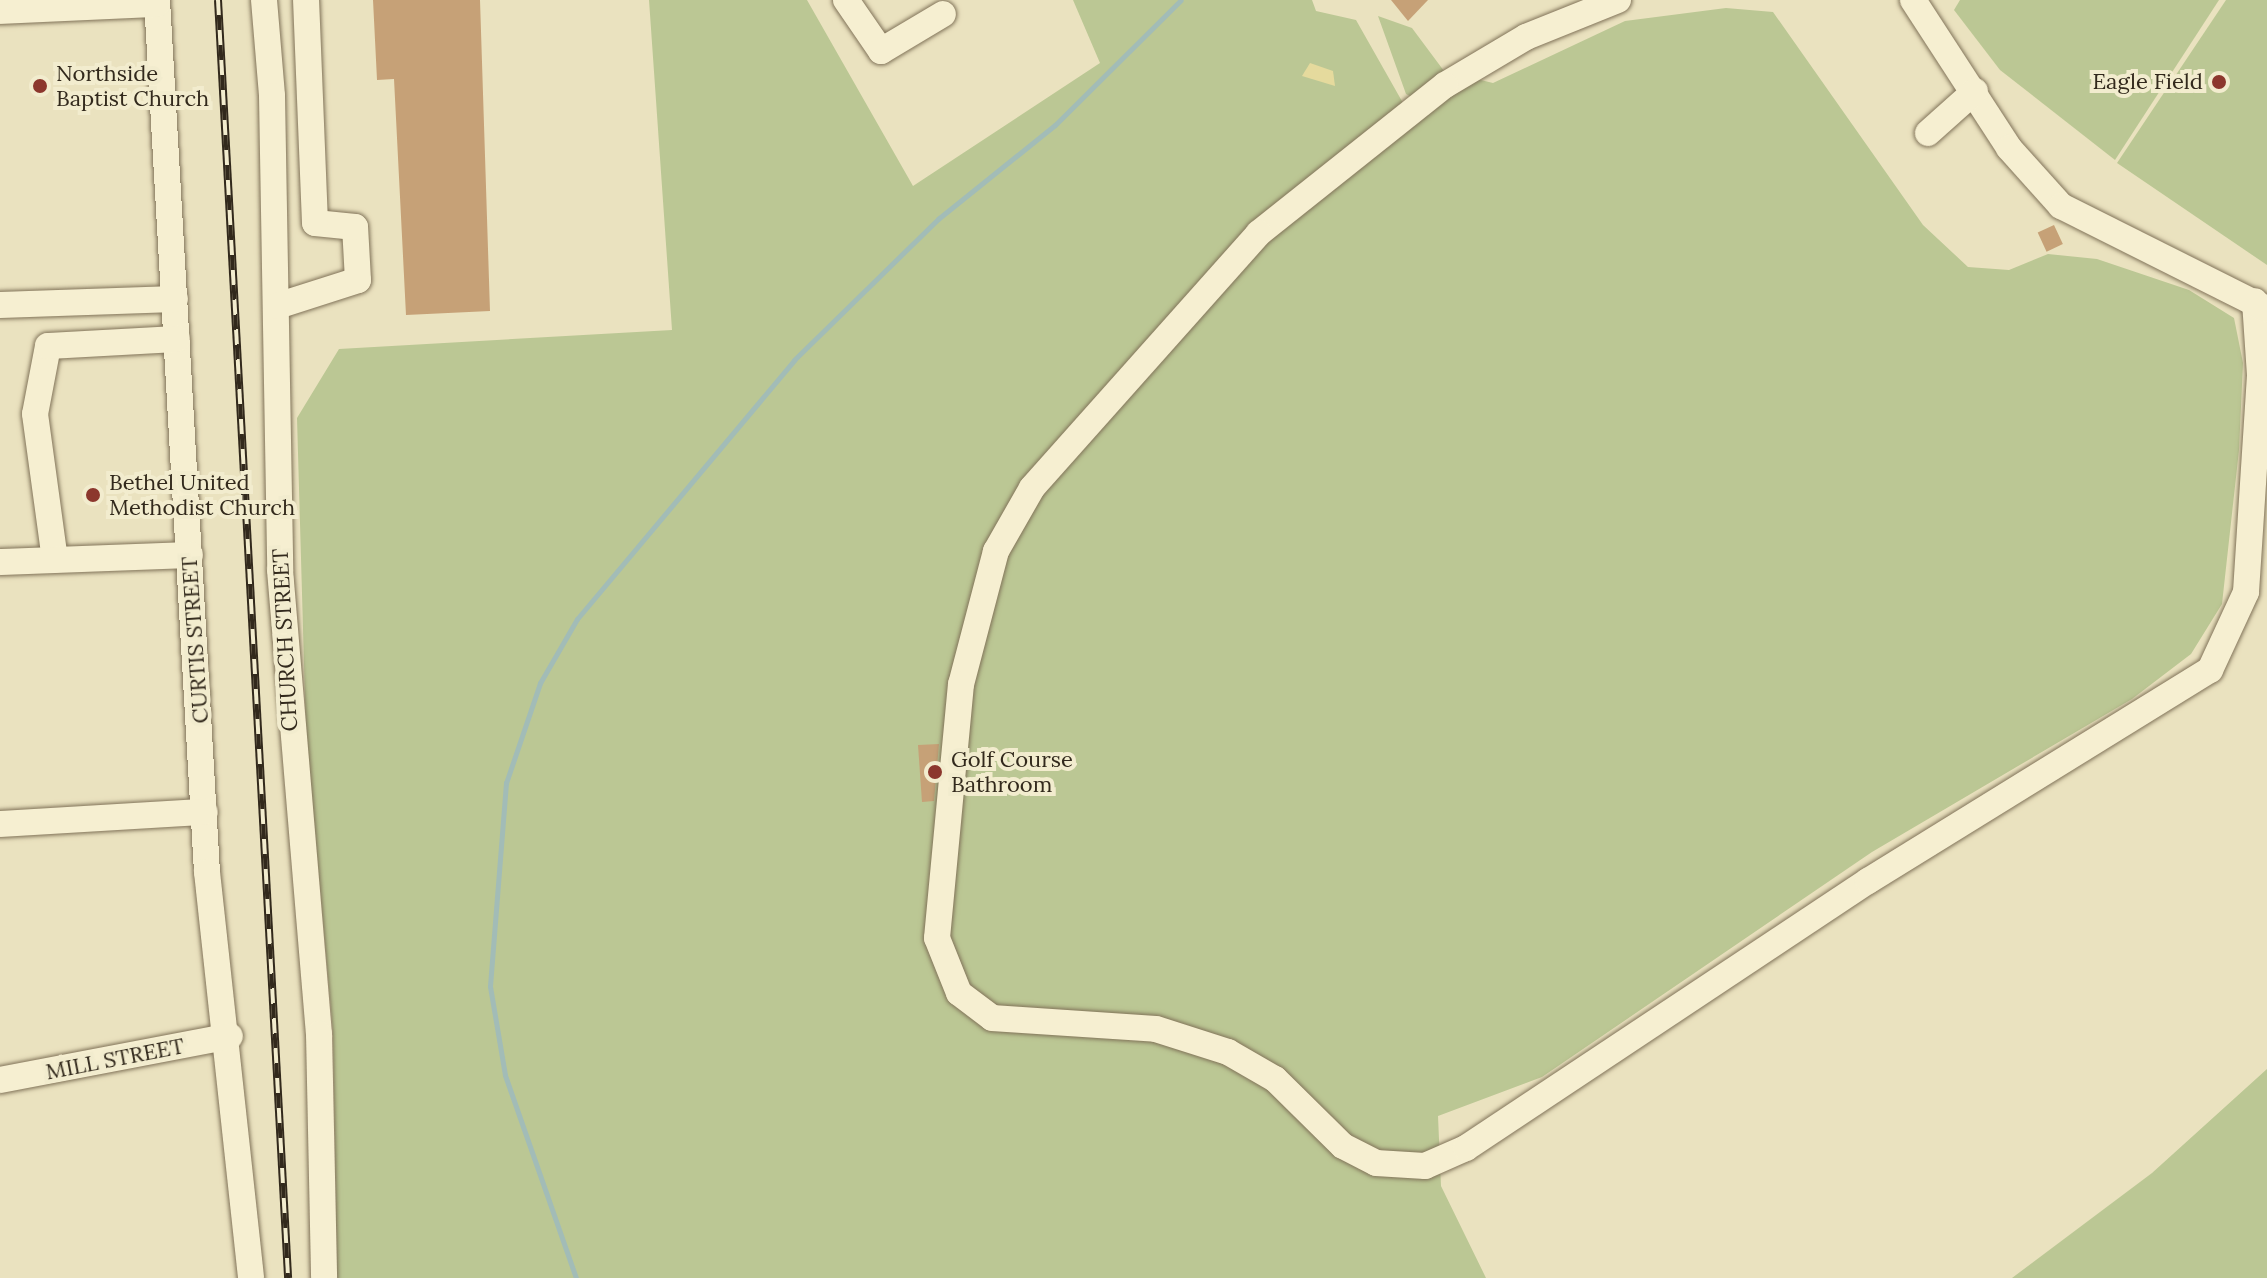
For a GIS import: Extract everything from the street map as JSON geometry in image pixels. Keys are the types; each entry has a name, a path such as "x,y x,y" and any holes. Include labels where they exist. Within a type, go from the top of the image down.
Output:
{"street":[{"name":"CHURCH STREET","path":"264,0 277,306 280,570 319,1034 324,1278"},
{"path":"277,306 358,280 355,227 315,223 306,0"},
{"path":"846,0 881,51 943,14"},
{"path":"1618,0 1526,37 1445,85 1259,233 1032,488 996,551 961,684 937,938 959,993 992,1018 1156,1029 1228,1052 1275,1079 1343,1146 1376,1163 1425,1166 1466,1148 1868,881 2210,670 2246,592 2259,390 2261,305 2101,232 2061,206 2026,171 1913,0"},
{"path":"0,11 157,2"},
{"name":"CURTIS STREET","path":"157,2 205,812 230,1036 251,1278"},
{"path":"1928,133 1975,91"},
{"path":"0,305 175,299"},
{"path":"37,304 48,346 35,414 55,560"},
{"path":"48,346 177,339"},
{"path":"0,562 190,555"},
{"path":"0,824 205,812"},
{"name":"MILL STREET","path":"0,1080 230,1036"}],"green space":[{"path":"649,0 807,0 913,186 1100,63 1073,0 1312,0 1316,11 1356,20 1403,103 1436,110 1406,94 1378,16 1412,28 1444,71 1493,83 1625,21 1726,8 1773,12 1923,225 1968,267 2009,270 2048,254 2097,259 2189,290 2234,318 2243,363 2239,450 2222,604 2191,654 2132,699 1872,852 1542,1077 1438,1116 1441,1186 1486,1278 337,1278 333,1032 306,734 297,418 339,349 672,330"},
{"path":"1960,0 2219,0 2115,160 2000,70 1954,10"},
{"name":"Eagle Field","path":"2226,0 2267,0 2267,265 2117,163"},
{"path":"2267,1069 2267,1278 2012,1278 2152,1173"}],"sand":[{"path":"1310,63 1333,71 1335,86 1302,76"}],"building":[{"path":"373,0 480,0 490,311 406,315 394,79 377,80"},
{"path":"1391,0 1428,0 1408,21"},
{"path":"2054,225 2063,244 2047,252 2038,233"},
{"path":"939,744 934,801 922,802 918,745"}],"waterway":[{"path":"576,1278 505,1075 490,986 506,783 540,683 577,619 794,360 938,219 1055,125 1181,0"}],"railway":[{"path":"218,0 288,1278"}],"place":[{"name":"Eagle Field","path":"2219,82"},
{"name":"Northside Baptist Church","path":"40,86"},
{"name":"Bethel United Methodist Church","path":"93,495"},
{"name":"Golf Course Bathroom","path":"935,772"}]}
